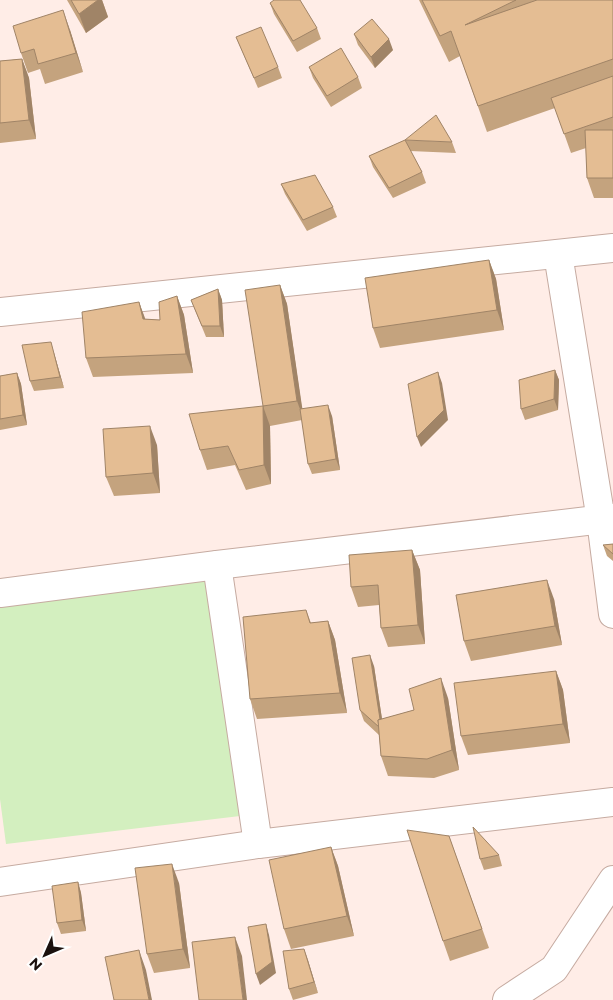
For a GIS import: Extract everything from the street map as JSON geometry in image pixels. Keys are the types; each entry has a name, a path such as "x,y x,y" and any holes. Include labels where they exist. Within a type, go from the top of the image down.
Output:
{"street":[{"path":"0,312 613,248"},
{"path":"558,254 607,519 613,614"},
{"path":"0,593 217,565 607,519"},
{"path":"217,565 258,844"},
{"path":"0,882 258,844 613,802"},
{"path":"506,1000 554,969 613,880"}],"green space":[{"path":"209,574 240,816 6,844 0,799 0,600"}],"building":[{"path":"71,0 98,0 79,14"},
{"path":"274,0 300,0 317,28 293,41 270,3"},
{"path":"422,0 516,0 465,25 537,0 613,0 613,59 478,106 451,31 440,36"},
{"path":"63,10 76,53 38,64 34,49 21,53 13,26"},
{"path":"372,19 389,39 371,57 354,34"},
{"path":"261,27 278,67 254,78 236,37"},
{"path":"341,48 358,77 327,96 309,67"},
{"path":"22,59 29,120 0,123 0,61"},
{"path":"613,76 613,117 564,134 551,98"},
{"path":"436,115 452,142 405,140"},
{"path":"585,130 613,130 613,178 587,178"},
{"path":"405,140 422,172 389,188 369,156"},
{"path":"315,175 333,207 303,220 281,184"},
{"path":"489,260 497,310 373,328 365,278"},
{"path":"280,285 297,401 263,406 245,290"},
{"path":"218,289 220,326 202,326 191,300"},
{"path":"177,296 186,354 86,358 82,312 139,302 143,319 160,320 159,302"},
{"path":"51,342 60,377 30,381 22,345"},
{"path":"555,370 554,399 521,409 519,380"},
{"path":"438,372 444,410 417,437 408,384"},
{"path":"17,373 23,415 0,419 0,376"},
{"path":"328,405 336,459 308,464 300,409"},
{"path":"263,406 264,465 239,470 228,446 200,450 189,414"},
{"path":"150,426 153,473 106,477 103,429"},
{"path":"613,544 613,554 603,545"},
{"path":"412,550 418,625 381,628 378,585 351,587 349,555"},
{"path":"547,580 555,626 464,641 456,595"},
{"path":"306,610 310,623 328,621 340,693 250,699 243,617"},
{"path":"370,655 380,719 378,720 379,727 360,710 352,658"},
{"path":"556,671 563,724 461,736 454,683"},
{"path":"441,678 452,750 427,759 381,756 378,720 414,710 409,689"},
{"path":"473,827 499,855 480,859"},
{"path":"407,830 449,836 482,929 443,941"},
{"path":"331,847 347,916 284,929 269,860"},
{"path":"172,864 183,949 147,954 135,868"},
{"path":"78,882 82,920 57,923 52,886"},
{"path":"266,924 272,962 256,974 248,927"},
{"path":"235,937 243,1000 199,1000 192,942"},
{"path":"304,949 314,982 289,989 283,951"},
{"path":"139,950 149,1000 114,1000 105,957"}]}
